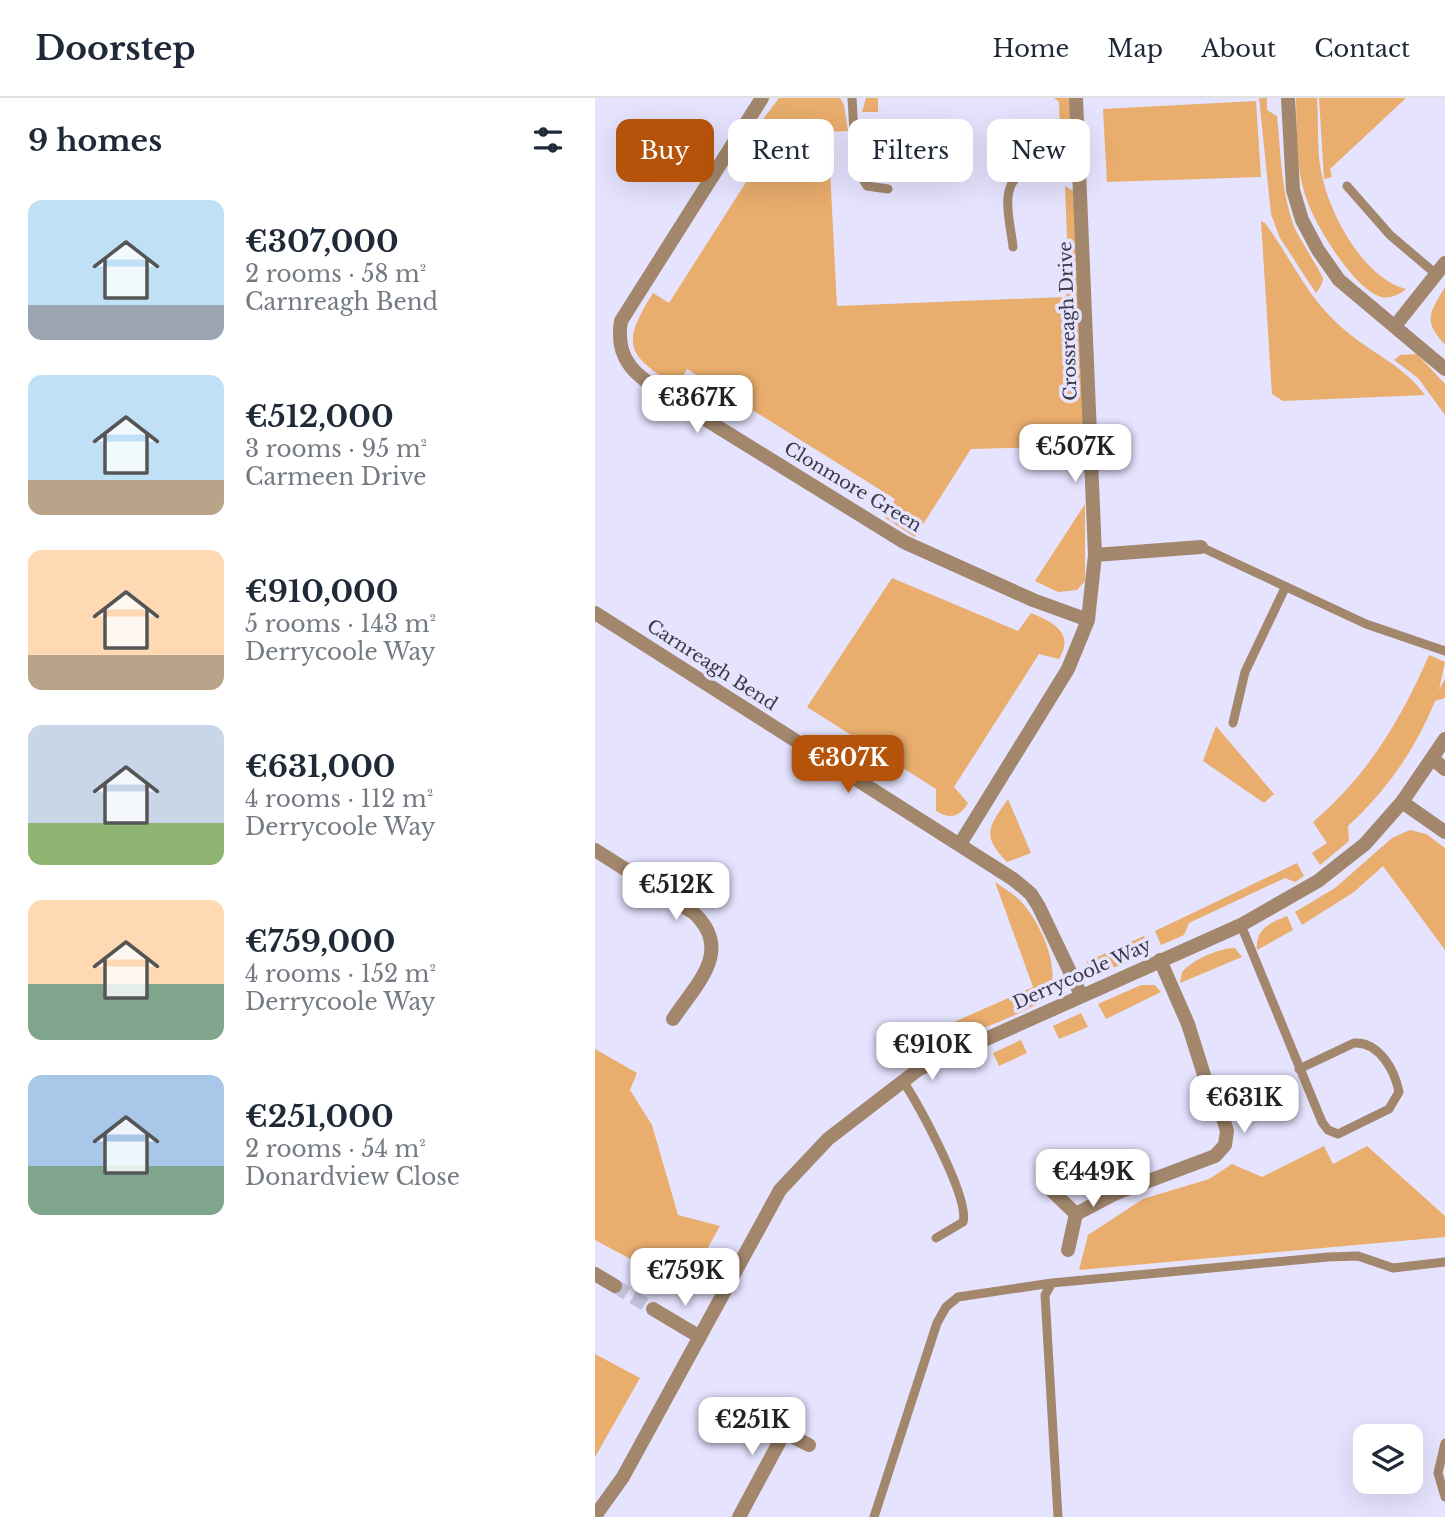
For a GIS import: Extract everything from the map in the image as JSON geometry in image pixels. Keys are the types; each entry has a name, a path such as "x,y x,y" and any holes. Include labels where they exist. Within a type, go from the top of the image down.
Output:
{"street":[{"name":"Clonmore Green","path":"762,98 621,321 618,340 626,362 642,379 671,398 904,542 1033,600 1088,620"},
{"name":"Crossreagh Drive","path":"1076,98 1077,119"},
{"path":"1288,98 1293,190 1302,219 1318,250 1339,279 1445,369"},
{"name":"Crossreagh Drive","path":"960,844 1068,669 1088,620 1095,555 1081,182"},
{"path":"1395,326 1440,269"},
{"path":"1095,555 1201,547"},
{"name":"Carnreagh Bend","path":"597,620 1002,870 1031,894 1081,995"},
{"name":"Derrycoole Way","path":"595,1516 623,1477 780,1189 828,1139 919,1069 1241,925 1326,876 1365,844 1402,802 1445,739"},
{"path":"1433,759 1445,769"},
{"path":"1402,802 1445,831"},
{"path":"595,850 694,914 708,926 713,943 712,958 673,1019"},
{"path":"1076,1214 1114,1194 1215,1156 1225,1145 1227,1131 1218,1102 1205,1078 1188,1024 1160,960"},
{"path":"1049,1188 1076,1214 1076,1225 1068,1250"},
{"path":"595,1274 615,1286"},
{"path":"653,1309 700,1336"},
{"path":"739,1517 796,1413"},
{"path":"785,1433 809,1445"}],"lane":[{"path":"852,98 858,174 867,186 888,189"},
{"path":"1011,182 1007,191 1013,247"},
{"path":"1347,186 1390,235 1440,269"},
{"path":"1201,547 1366,624 1445,651"},
{"path":"1233,723 1245,672 1285,588"},
{"path":"1241,925 1299,1069 1321,1122 1328,1130 1338,1134 1389,1109 1399,1092 1380,1053 1364,1042 1355,1043 1299,1069"},
{"path":"903,1081 918,1103 963,1201 963,1223 936,1238"},
{"path":"874,1517 937,1323 946,1307 958,1297 1052,1283 1328,1256 1358,1256 1393,1268 1445,1262"},
{"path":"1052,1283 1045,1295 1058,1517"},
{"path":"1445,1443 1438,1473 1445,1497"}],"shaded area":[{"path":"779,98 840,98 844,105 848,131 834,132 834,119 763,119"},
{"path":"866,98 878,98 878,112 862,112"},
{"path":"1054,98 1072,98 1073,119 1060,119 1059,102"},
{"path":"1259,98 1267,98 1267,110 1277,116 1287,203 1296,231 1323,278 1316,293 1280,238 1271,214"},
{"path":"1296,98 1317,98 1321,170 1327,195 1342,229 1377,273 1406,289 1397,295 1381,297 1370,292 1337,255 1318,225 1300,175"},
{"path":"1319,98 1406,98 1330,169 1332,177 1324,179"},
{"path":"1256,101 1261,177 1107,182 1103,109"},
{"path":"746,182 831,182 837,306 1065,297 1069,291 1065,186 1073,191 1087,446 971,449 915,537 885,518 895,499 687,369 677,387 648,366 634,347 636,325 653,293 669,303"},
{"path":"1261,221 1275,237 1311,293 1333,319 1408,376 1425,395 1283,401 1272,394"},
{"path":"1445,287 1445,345 1433,329 1431,316"},
{"path":"1417,354 1445,384 1445,415 1418,378 1394,360 1400,355"},
{"path":"1085,504 1085,581 1077,590 1058,592 1035,581"},
{"path":"892,578 1018,631 1031,613 1047,620 1063,635 1063,650 1059,659 1039,654 954,787 968,803 954,816 936,811 936,789 807,707"},
{"path":"1429,655 1445,662 1439,690 1445,679 1445,698 1435,701 1399,768 1348,826 1349,841 1320,865 1312,853 1327,843 1313,822 1350,786 1381,746 1407,702"},
{"path":"1216,726 1274,794 1264,803 1203,761"},
{"path":"1008,799 1031,853 1007,862 993,845 990,831"},
{"path":"1410,830 1426,834 1445,848 1445,950 1383,866 1354,892 1302,925 1295,912 1335,888 1392,838"},
{"path":"1297,863 1304,876 1295,882 1285,878 1189,923 1184,935 1161,945 1155,931"},
{"path":"995,882 1021,901 1038,926 1049,954 1052,982 1048,993 1030,1008 952,1041 945,1026 1033,987"},
{"path":"1287,916 1293,930 1257,950 1261,932"},
{"path":"1144,936 1150,951 1127,963 1102,968 1086,962"},
{"path":"1235,948 1242,957 1180,983 1182,972 1193,963 1214,952"},
{"path":"1141,985 1155,985 1161,992 1106,1019 1098,1004"},
{"path":"1081,1013 1088,1027 1059,1039 1053,1026"},
{"path":"935,1031 941,1044 897,1067 890,1067 884,1057"},
{"path":"1021,1040 1027,1053 999,1066 993,1053"},
{"path":"595,1049 637,1073 630,1090 652,1125 678,1215 720,1226 685,1288 595,1240"},
{"path":"1324,1146 1333,1164 1367,1146 1445,1216 1445,1237 1079,1270 1088,1235 1143,1199 1209,1179 1232,1164 1262,1177"},
{"path":"595,1354 640,1378 595,1457"}],"tunnel":[{"path":"615,1286 653,1309"}]}
